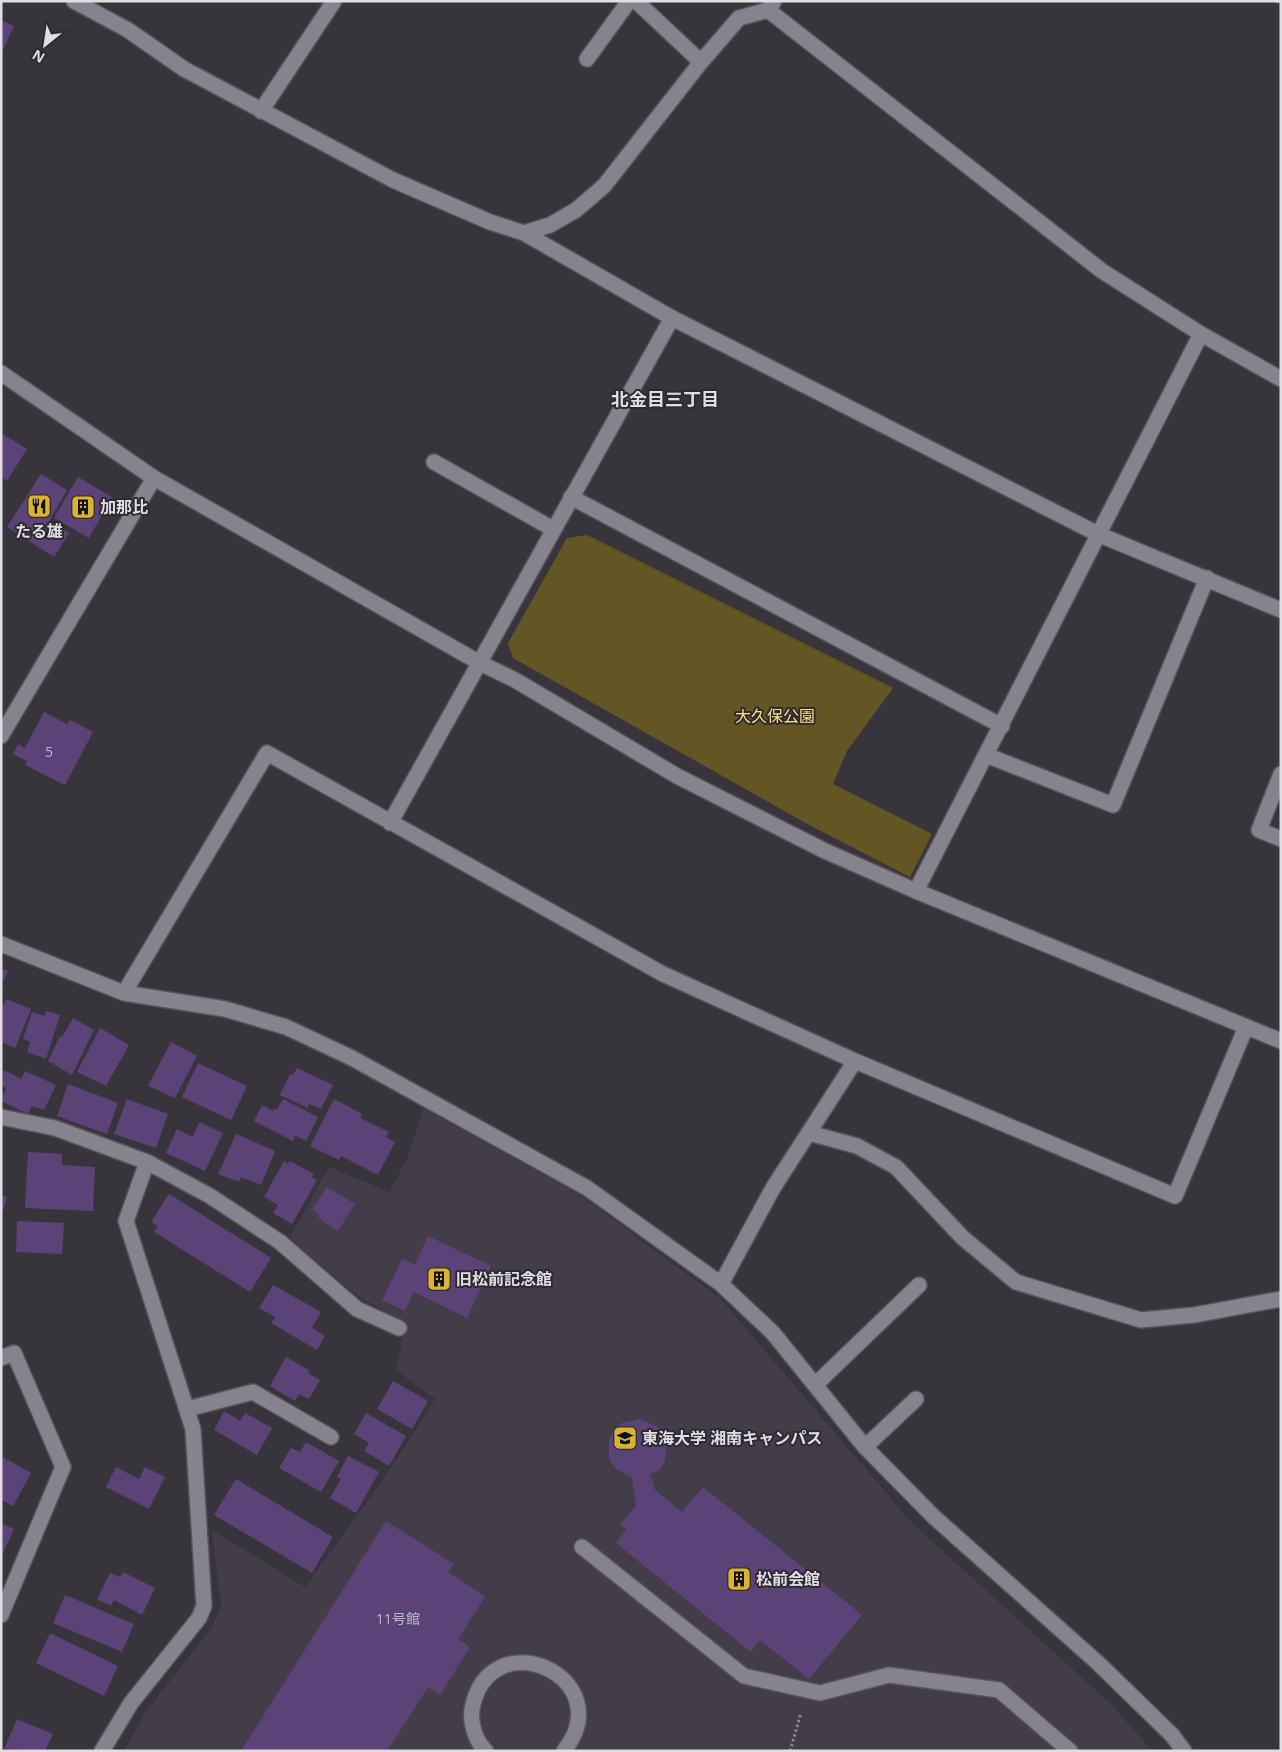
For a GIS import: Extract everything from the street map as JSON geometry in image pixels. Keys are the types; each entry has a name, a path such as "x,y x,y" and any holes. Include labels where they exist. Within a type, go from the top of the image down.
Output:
{"street":[{"path":"74,1 128,30 184,69 393,180 490,222 524,233 672,318 1100,535 1281,610"},
{"path":"261,111 334,1"},
{"path":"587,59 629,1"},
{"path":"636,1 701,62"},
{"path":"524,233 550,225 576,210 604,186 701,62 739,18 771,6 1102,271 1202,334 1281,379"},
{"path":"390,823 672,318"},
{"path":"916,891 1202,334"},
{"path":"1,373 154,478 480,663 515,680 677,776 825,850 916,891 1281,1041"},
{"path":"434,462 553,530"},
{"path":"1,736 154,478"},
{"path":"571,497 1002,726"},
{"path":"986,755 1113,805 1207,578"},
{"path":"124,993 267,753 663,974 855,1061 1175,1196 1246,1027"},
{"path":"1281,774 1259,830 1281,839"},
{"path":"1,944 124,993 234,1011 286,1027 352,1058 587,1188 721,1284 773,1333 864,1447 934,1517 1098,1663 1172,1735 1184,1751"},
{"path":"721,1284 774,1188 855,1061"},
{"path":"1,1117 55,1128 147,1162 210,1196 280,1242 357,1309 399,1328"},
{"path":"809,1133 857,1146 896,1166 963,1238 1016,1282 1141,1320 1194,1315 1281,1299"},
{"path":"102,1751 131,1703 199,1618 204,1606 192,1429 126,1221 147,1162"},
{"path":"815,1385 919,1285"},
{"path":"1,1358 14,1353 62,1467 1,1615"},
{"path":"187,1409 253,1392 331,1437"},
{"path":"864,1447 916,1399"},
{"path":"582,1547 744,1676 820,1693 890,1675 999,1690 1070,1751"},
{"path":"486,1751 474,1733 471,1715 474,1698 483,1682 496,1671 512,1663 529,1662 546,1666 561,1676 572,1690 578,1707 578,1724 569,1749"}],"path":[{"path":"1277,1 1281,4"},
{"path":"790,1751 808,1691"}],"shaded area":[{"name":"東海大学 湘南キャンパス","path":"424,1109 578,1194 721,1299 910,1521 1114,1707 1152,1751 124,1751 145,1713 210,1630 221,1608 212,1530 305,1587 385,1477 435,1399 396,1370 406,1323 356,1295 290,1238 329,1167 389,1192 407,1159"}],"green space":[{"name":"大久保公園","path":"587,535 893,688 847,751 833,784 932,834 910,877 811,826 513,658 508,643 567,538"}],"building":[{"path":"1,20 14,26 1,54"},
{"path":"1,433 27,449 7,481 1,477"},
{"name":"たる雄","path":"41,474 67,490 49,521 69,533 54,557 7,527"},
{"name":"加那比","path":"78,477 112,497 89,538 54,518"},
{"path":"44,712 67,724 70,720 93,732 65,785 25,765 27,761 13,754 18,744 25,748"},
{"path":"1,968 8,971 1,986"},
{"path":"6,999 31,1009 15,1048 1,1042 1,1010"},
{"path":"46,1011 60,1015 46,1059 27,1052 30,1042 23,1039 32,1012 45,1016"},
{"path":"73,1018 94,1030 72,1075 48,1061 60,1036 62,1037"},
{"path":"100,1028 129,1045 106,1086 77,1072"},
{"path":"171,1042 197,1056 175,1098 148,1086"},
{"path":"198,1063 247,1086 231,1120 182,1097"},
{"path":"297,1068 333,1085 321,1109 309,1104 308,1108 280,1095 290,1074 293,1075"},
{"path":"4,1070 21,1079 25,1071 56,1085 44,1110 32,1106 28,1114 1,1101 6,1088 1,1085"},
{"path":"68,1084 118,1103 107,1134 57,1116"},
{"path":"127,1099 168,1114 156,1148 114,1134"},
{"path":"283,1099 318,1117 306,1141 295,1135 293,1141 254,1121 262,1105 273,1111 275,1108 277,1110"},
{"path":"334,1099 362,1114 360,1118 389,1132 386,1137 395,1142 378,1175 341,1156 339,1160 310,1146"},
{"path":"199,1122 223,1133 205,1171 166,1153 177,1129 193,1137"},
{"path":"236,1134 275,1151 261,1185 241,1177 239,1182 218,1174"},
{"path":"28,1152 62,1154 62,1165 95,1167 93,1211 25,1208"},
{"path":"284,1161 288,1164 290,1161 314,1174 312,1177 317,1180 292,1224 273,1213 278,1205 264,1197"},
{"path":"327,1187 355,1204 338,1231 324,1222 312,1210"},
{"path":"169,1194 271,1258 250,1292 154,1232 158,1226 151,1222"},
{"path":"1,1195 7,1197 2,1215 1,1215"},
{"path":"17,1221 64,1223 62,1254 16,1252"},
{"name":"旧松前記念館","path":"428,1236 491,1266 467,1318 414,1292 405,1311 382,1300 402,1259 415,1265"},
{"path":"273,1285 321,1312 312,1328 325,1336 317,1350 271,1323 275,1317 259,1308"},
{"path":"286,1357 309,1370 308,1373 320,1380 309,1399 299,1394 295,1401 270,1386"},
{"path":"393,1381 428,1401 412,1429 377,1409"},
{"path":"224,1411 240,1421 245,1413 272,1428 257,1455 214,1430"},
{"path":"366,1413 406,1436 389,1466 364,1451 369,1443 354,1434"},
{"name":"松前会館","path":"640,1419 658,1427 667,1442 665,1461 660,1469 650,1474 655,1490 682,1512 703,1487 862,1615 809,1679 760,1640 751,1652 616,1543 627,1529 620,1524 636,1506 632,1478 615,1468 609,1459 609,1439 614,1430 622,1423"},
{"path":"306,1442 339,1461 321,1492 279,1468 291,1448 300,1452"},
{"path":"1,1456 31,1473 13,1506 1,1500"},
{"path":"348,1456 379,1472 356,1513 330,1498 341,1479 337,1477"},
{"path":"116,1467 139,1479 145,1467 165,1477 149,1509 106,1487"},
{"path":"236,1479 333,1537 312,1573 214,1515"},
{"path":"386,1521 454,1564 448,1572 485,1597 458,1639 470,1647 440,1695 428,1687 387,1751 241,1751"},
{"path":"1,1523 14,1529 3,1553 1,1553"},
{"path":"123,1572 155,1588 142,1615 114,1600 111,1606 97,1599 110,1573 120,1577"},
{"path":"65,1595 134,1624 122,1652 53,1623"},
{"path":"50,1633 118,1666 104,1696 36,1663"},
{"path":"17,1719 53,1734 45,1751 4,1749"}],"place":[{"name":"たる雄","path":"39,506"},
{"name":"加那比","path":"83,507"},
{"name":"旧松前記念館","path":"439,1279"},
{"name":"東海大学 湘南キャンパス","path":"625,1438"},
{"name":"松前会館","path":"739,1579"}],"district":[{"name":"北金目三丁目","path":"665,399"}]}
